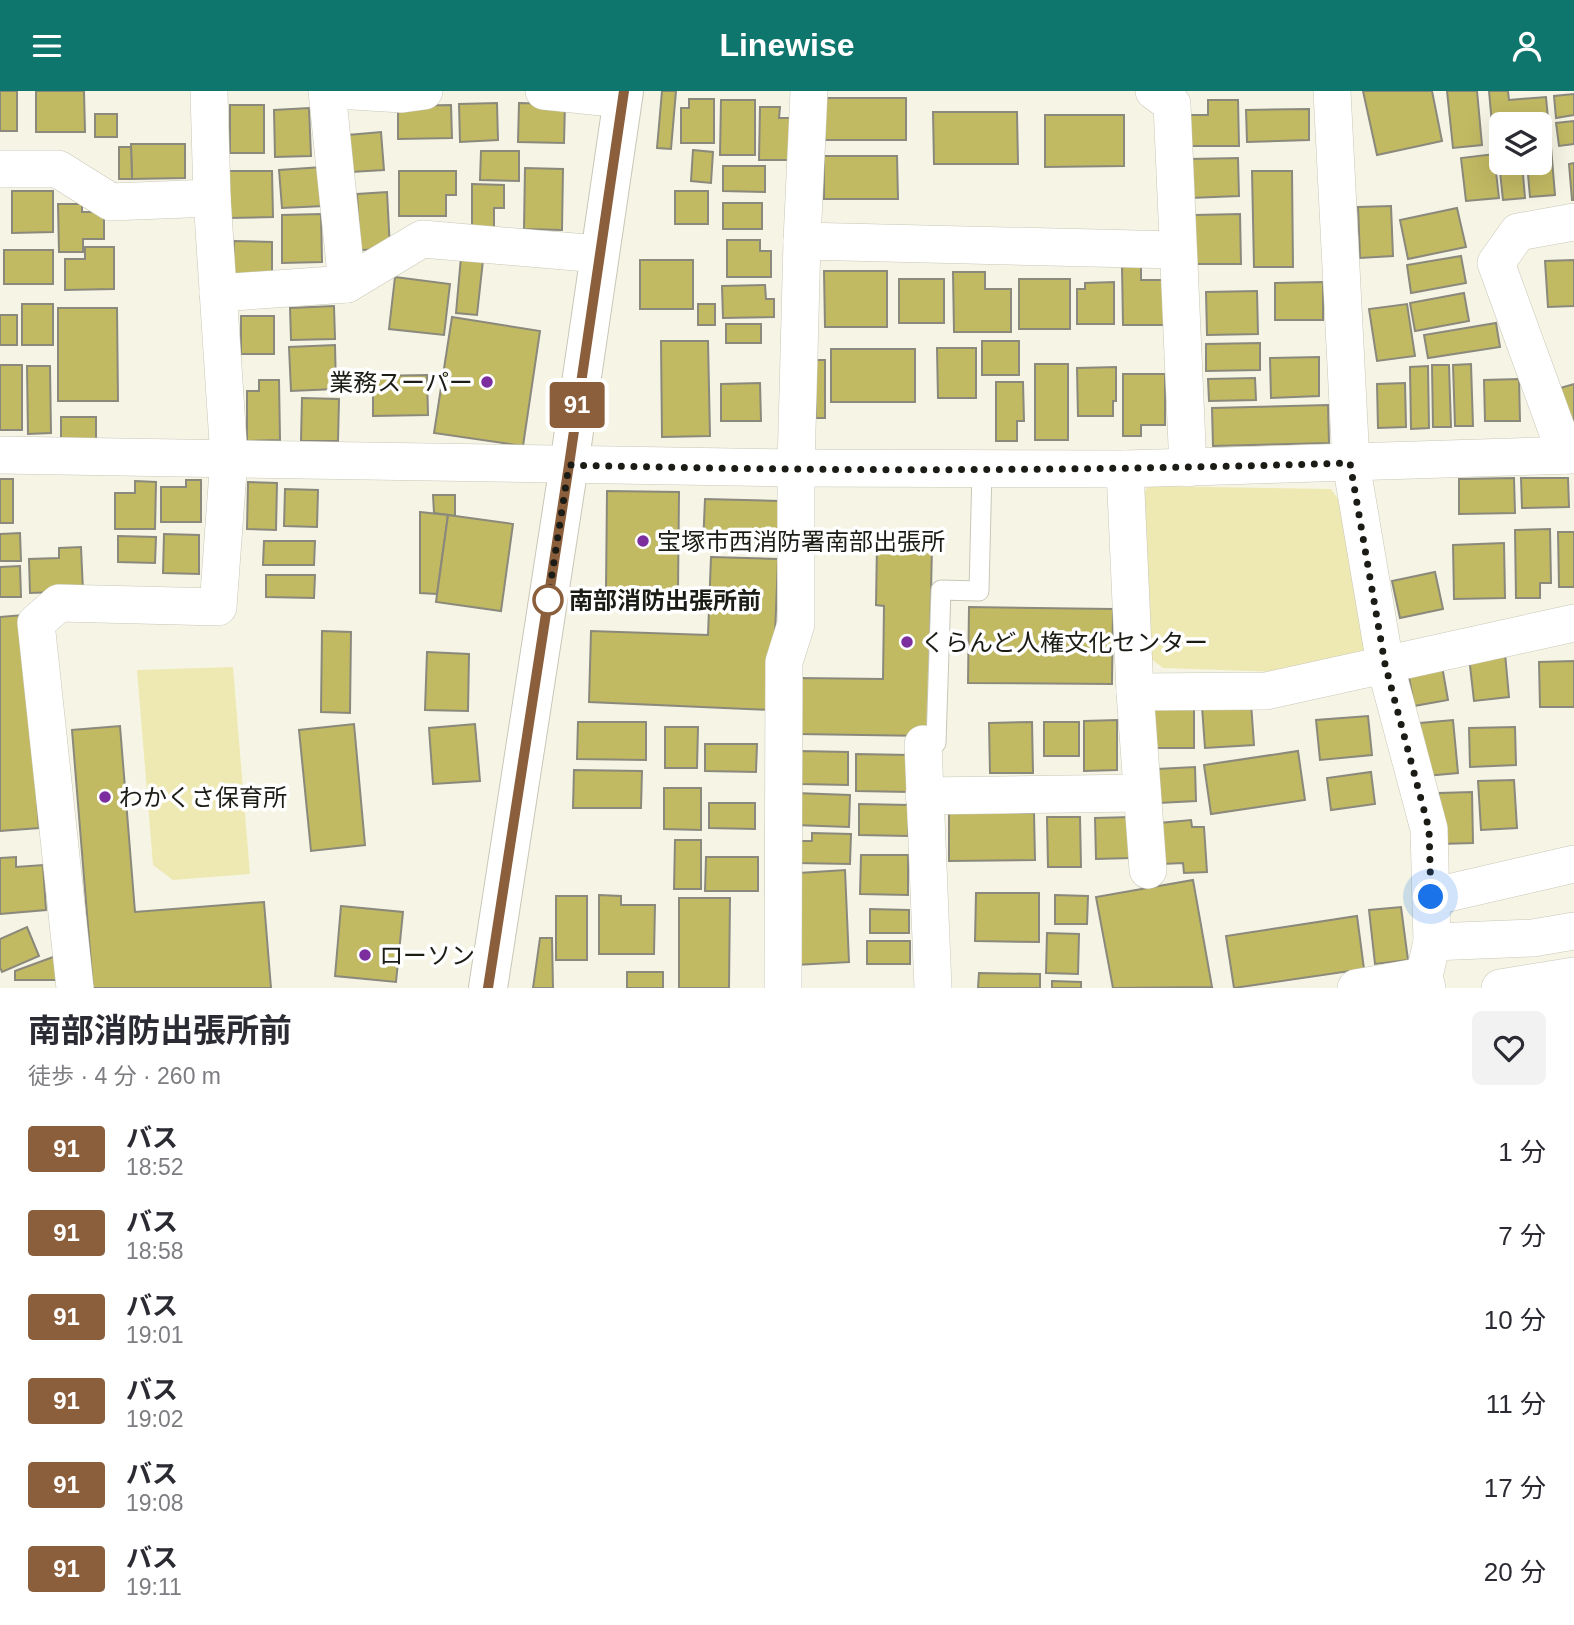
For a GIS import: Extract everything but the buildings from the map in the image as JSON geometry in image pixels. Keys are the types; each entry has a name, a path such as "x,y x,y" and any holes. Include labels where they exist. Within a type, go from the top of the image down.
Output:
{"main road":[{"path":"488,988 623,95"}],"street":[{"path":"75,988 36,623 59,603 218,607 229,458 212,198 209,91"},
{"path":"327,91 348,284"},
{"path":"353,91 402,94 424,91"},
{"path":"544,91 623,95"},
{"path":"783,988 784,662 796,624 796,468 809,91"},
{"path":"1154,91 1172,104 1188,468"},
{"path":"1332,91 1350,463 1385,664 1429,829 1431,897 1428,968"},
{"path":"0,169 58,169 111,202 212,198"},
{"path":"0,455 796,468 1125,469 1570,455 1496,263 1518,232 1574,222"},
{"path":"218,293 348,284 422,239 599,254"},
{"path":"802,241 1178,250"},
{"path":"1125,469 1135,692 1148,870"},
{"path":"1135,692 1266,691 1574,623"},
{"path":"923,744 933,988"},
{"path":"924,796 1142,793"},
{"path":"1431,897 1574,865"},
{"path":"1356,988 1533,938 1574,931"},
{"path":"1500,988 1574,976"}],"lane":[{"path":"923,744 936,743 941,590 979,591 982,469"}],"shaded area":[{"path":"1149,486 1331,489 1343,506 1368,652 1276,672 1163,668 1150,658 1142,494"},
{"path":"233,667 250,874 173,880 153,865 137,670"}],"bus line":[{"name":"91","path":"488,988 624,91"}],"place":[{"name":"業務スーパー","path":"487,382"},
{"name":"宝塚市西消防署南部出張所","path":"643,541"},
{"name":"南部消防出張所前","path":"548,600"},
{"name":"くらんど人権文化センター","path":"907,642"},
{"name":"わかくさ保育所","path":"105,797"},
{"name":"ローソン","path":"365,955"}],"route":[{"path":"548,600 569,465 1125,469 1350,463 1385,664 1429,829 1431,897"}]}
